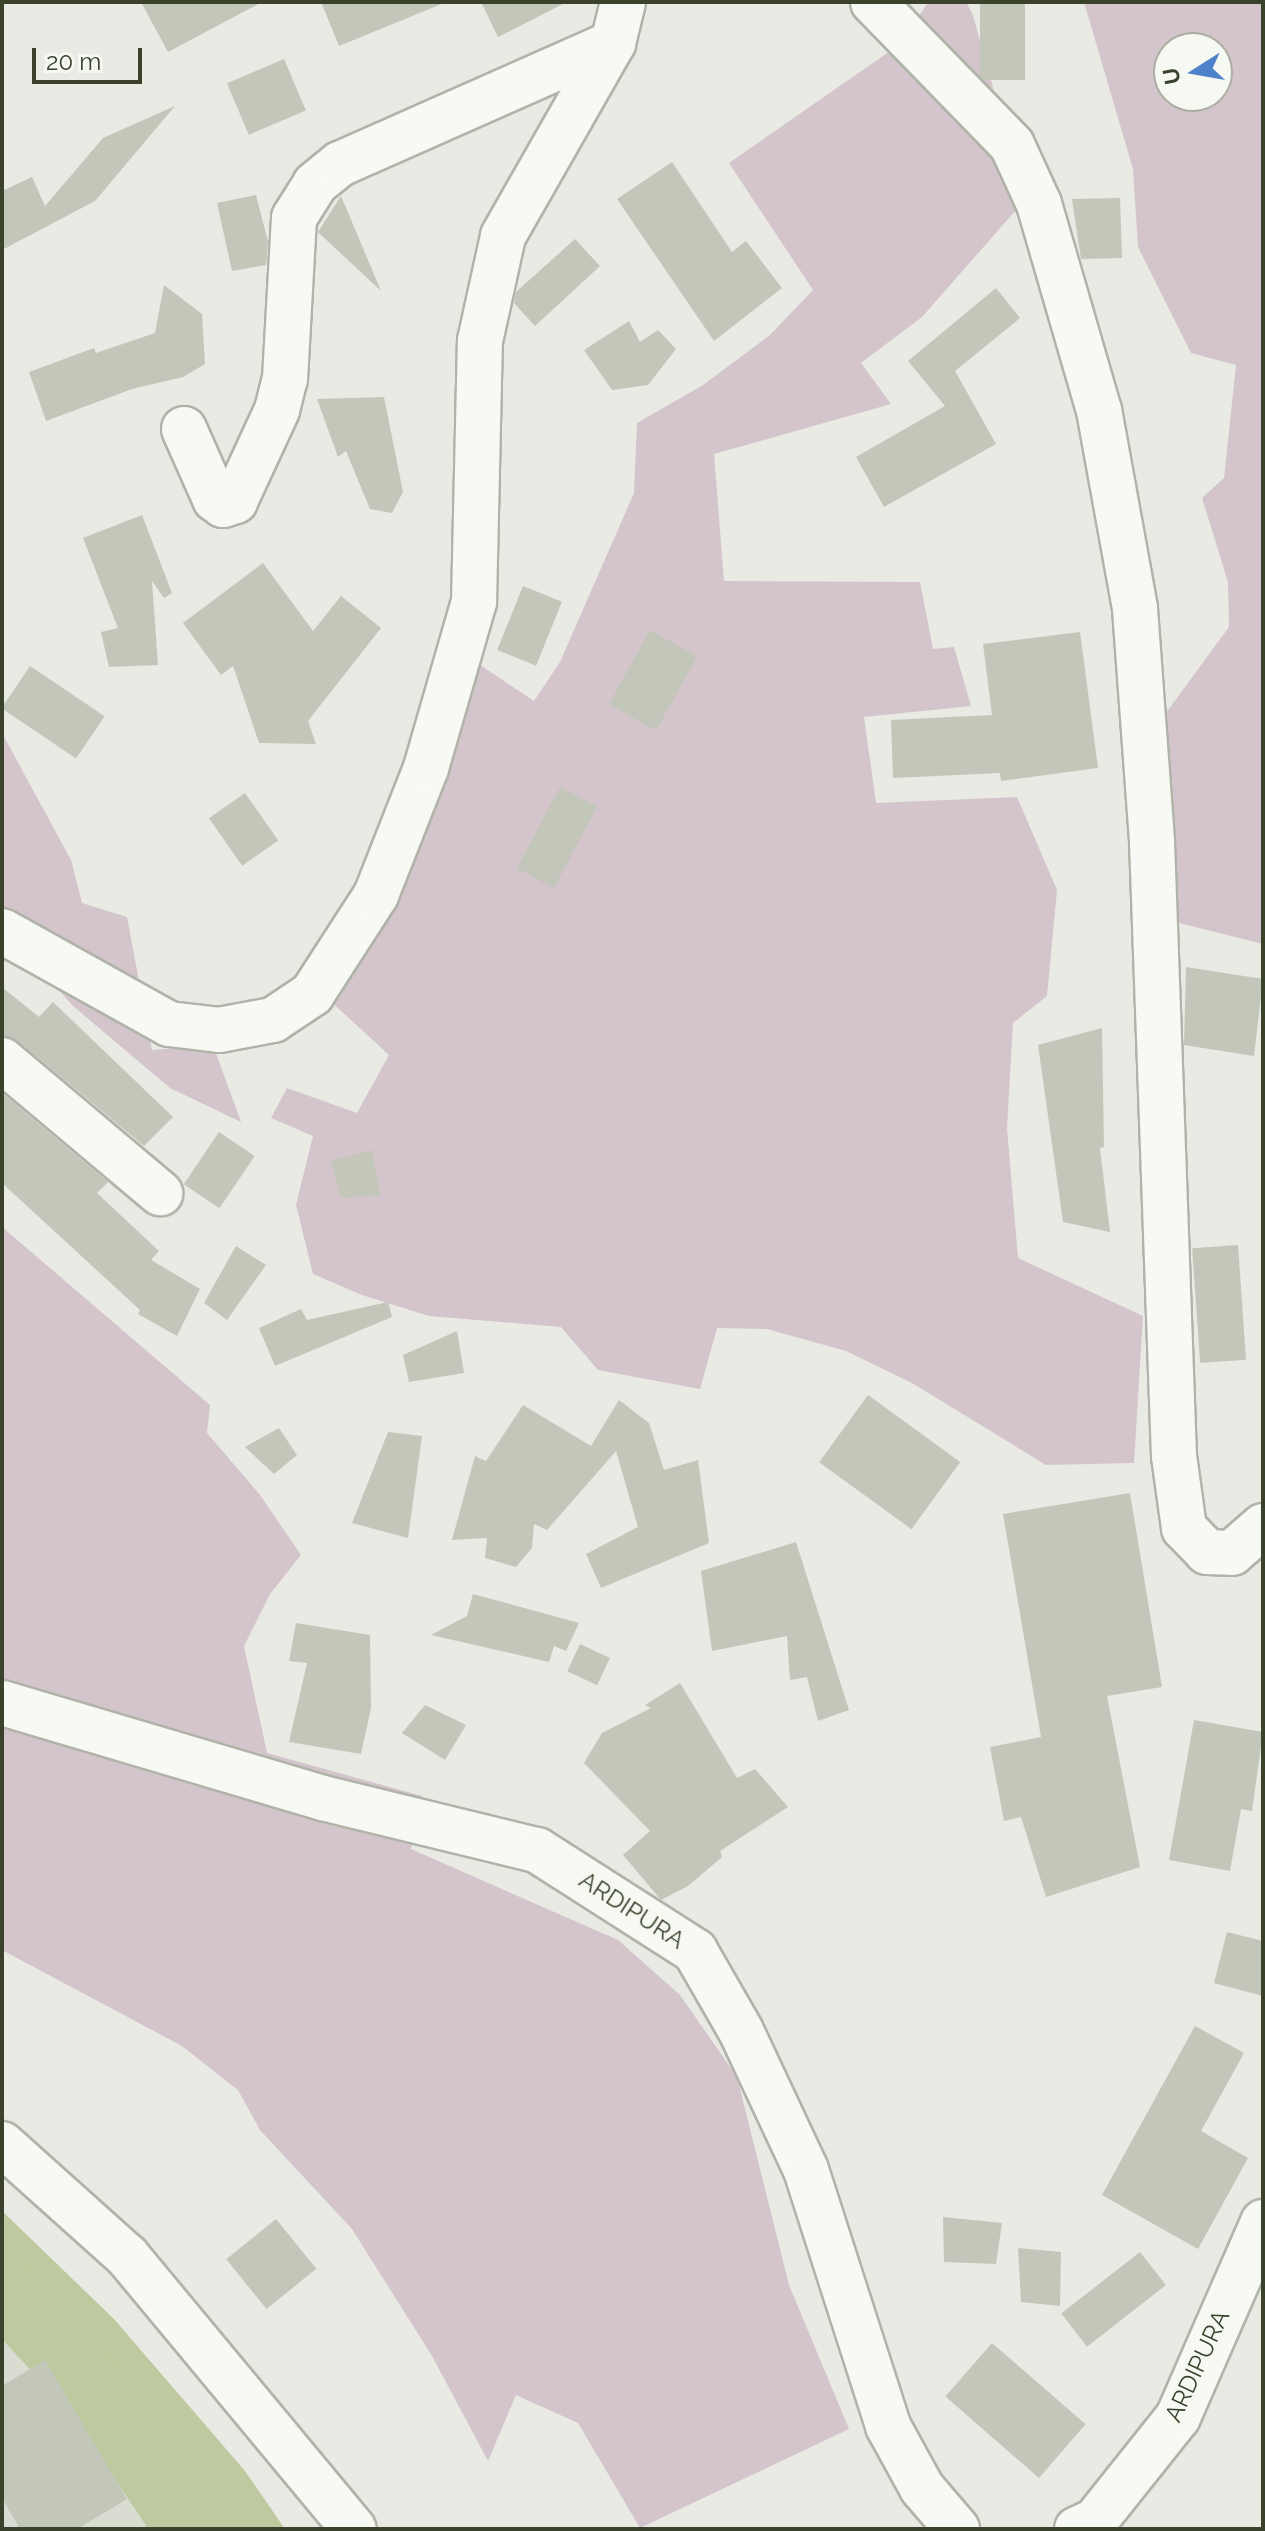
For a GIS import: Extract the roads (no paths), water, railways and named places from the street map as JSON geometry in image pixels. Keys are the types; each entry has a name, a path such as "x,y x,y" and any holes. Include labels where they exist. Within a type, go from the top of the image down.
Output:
{"street":[{"path":"2,931 169,1024 219,1030 273,1020 312,994 376,895 426,768 474,602 480,341 503,236 613,43 623,2"},
{"path":"873,2 1012,145 1039,204 1099,410 1137,640 1154,889 1174,1456 1184,1528 1207,1552 1232,1553 1263,1526"},
{"path":"184,429 215,499 223,505 235,501 285,379 294,218 315,184 340,164 613,43"},
{"path":"2,1060 160,1193"},
{"name":"ARDIPURA","path":"2,1703 323,1798 537,1850 695,1951 741,2031 806,2170 888,2426 922,2488 957,2529"},
{"path":"2,2144 127,2256 354,2529"},
{"name":"ARDIPURA","path":"1077,2529 1095,2521 1178,2417 1263,2222"}],"waterway":[{"path":"2,2290 100,2397 188,2529"}]}
